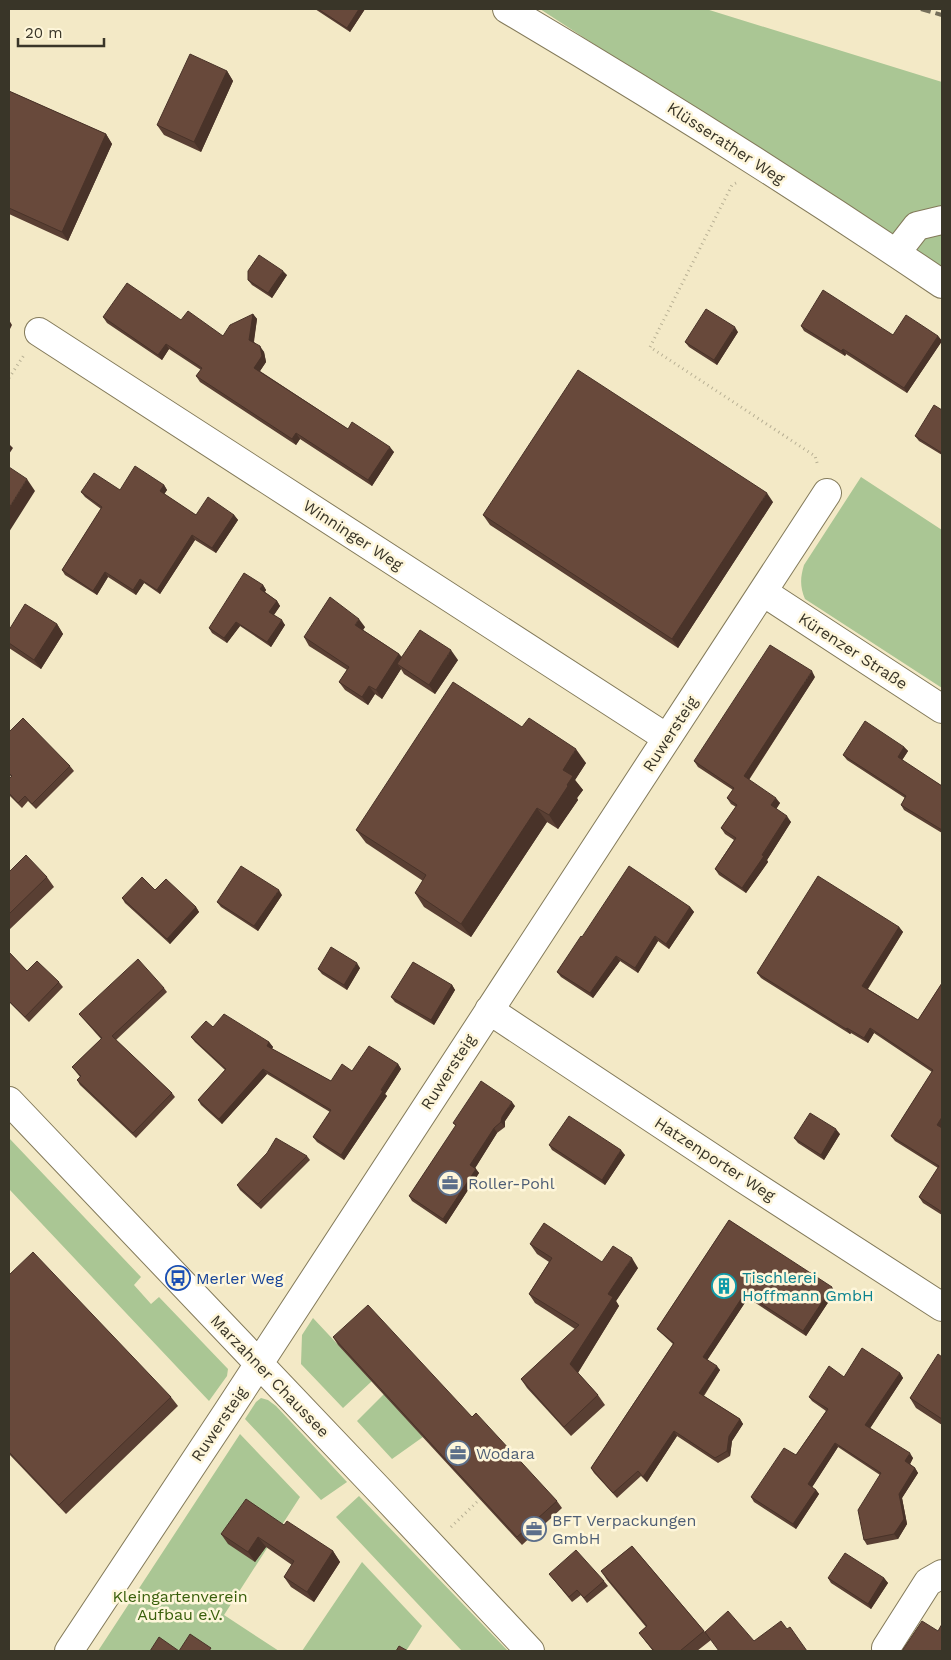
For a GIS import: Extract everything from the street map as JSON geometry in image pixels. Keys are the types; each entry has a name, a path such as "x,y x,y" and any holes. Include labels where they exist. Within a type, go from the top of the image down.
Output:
{"street":[{"name":"Klüsserather Weg","path":"507,9 632,83 765,167 942,284"},
{"path":"896,252 917,226 942,220"},
{"name":"Winninger Weg","path":"40,332 667,738"},
{"name":"Ruwersteig","path":"69,1651 827,493"},
{"name":"Kürenzer Straße","path":"763,592 942,709"},
{"name":"Hatzenporter Weg","path":"489,1010 942,1307"},
{"name":"Marzahner Chaussee","path":"9,1101 530,1651"},
{"path":"886,1648 928,1582 942,1574"}],"path":[{"path":"765,167 732,185 650,347 815,456 827,493"},
{"path":"451,1528 480,1499"}],"green space":[{"path":"540,9 706,9 942,82 942,271"},
{"path":"861,477 942,530 942,688 805,599 801,582 804,565"},
{"path":"9,1138 141,1277 134,1285 151,1304 159,1297 228,1369 227,1376 209,1401 9,1189"},
{"path":"313,1318 372,1381 343,1408 301,1364 302,1335"},
{"path":"384,1394 423,1437 392,1459 357,1421"},
{"path":"261,1398 268,1400 276,1406 347,1482 321,1500 245,1419 256,1402"},
{"name":"Kleingartenverein Aufbau e.V.","path":"240,1434 300,1497 224,1615 279,1651 98,1651"},
{"path":"359,1496 508,1651 462,1651 336,1517"},
{"path":"362,1562 422,1626 406,1651 302,1651"}],"building":[{"path":"318,9 359,9 347,28"},
{"path":"190,54 227,71 194,142 157,125"},
{"path":"9,91 106,134 62,232 9,208"},
{"path":"259,255 283,271 268,293 248,280 248,271"},
{"path":"127,283 181,320 188,311 223,336 230,325 253,314 249,340 260,346 262,356 254,368 348,429 352,422 390,447 368,480 296,433 292,439 196,376 202,368 166,344 158,355 103,317"},
{"path":"823,290 893,335 906,315 938,336 904,388 843,349 841,351 801,326"},
{"path":"706,309 735,327 714,360 685,342"},
{"path":"578,370 767,493 672,639 483,515"},
{"path":"934,405 942,410 942,453 915,436"},
{"path":"135,466 164,485 160,491 196,515 208,497 234,515 212,548 192,535 157,590 140,579 133,590 105,572 93,591 62,570 102,507 81,492 94,473 120,490"},
{"path":"9,467 27,479 9,508"},
{"path":"244,573 263,585 260,589 277,601 269,612 282,620 267,642 236,622 224,638 209,628"},
{"path":"330,597 359,619 355,625 399,654 376,690 369,686 362,697 339,682 349,667 304,637"},
{"path":"25,604 57,624 34,660 9,643 9,630"},
{"path":"420,630 451,650 429,685 397,664"},
{"path":"770,645 812,671 744,776 776,798 771,805 787,816 762,855 764,856 742,888 715,869 736,838 721,828 737,805 727,798 734,788 694,761"},
{"path":"453,682 522,727 529,718 576,749 563,770 573,776 549,815 537,808 461,924 415,893 426,875 356,830"},
{"path":"23,718 70,766 32,804 25,796 18,803 9,793 9,779 12,776 9,773 9,732"},
{"path":"865,721 904,747 898,757 942,786 942,830 901,805 906,796 843,755"},
{"path":"26,855 47,877 9,914 9,872"},
{"path":"241,866 279,890 254,926 217,902"},
{"path":"629,866 690,907 666,944 655,936 635,968 616,956 590,993 557,972"},
{"path":"818,876 899,927 862,986 918,1020 942,983 942,1117 937,1125 942,1128 942,1212 919,1197 939,1166 891,1136 933,1070 870,1028 864,1038 846,1029 757,973"},
{"path":"142,877 155,890 166,879 196,907 167,939 122,898"},
{"path":"331,947 357,963 344,985 318,969"},
{"path":"9,952 27,971 37,961 59,982 25,1017 9,1001"},
{"path":"138,959 164,988 112,1036 172,1093 133,1133 77,1080 81,1076 72,1067 102,1038 79,1014"},
{"path":"413,962 452,985 431,1020 391,997"},
{"path":"224,1014 269,1042 267,1046 331,1081 342,1064 352,1071 369,1046 398,1064 381,1090 383,1091 341,1155 313,1137 331,1110 263,1069 219,1119 198,1100 226,1069 191,1037 206,1021 213,1027"},
{"path":"481,1081 512,1102 502,1117 501,1122 494,1128 470,1165 476,1169 443,1219 409,1196 456,1125 453,1123"},
{"path":"810,1113 836,1129 821,1155 794,1138"},
{"path":"569,1116 621,1150 602,1180 549,1145"},
{"path":"276,1138 307,1156 258,1204 237,1185 267,1153"},
{"path":"729,1220 832,1287 803,1331 745,1293 703,1357 717,1366 699,1393 740,1419 729,1436 727,1451 715,1458 674,1431 643,1477 638,1471 613,1493 591,1468 674,1343 657,1329"},
{"path":"544,1223 602,1262 613,1246 632,1258 608,1294 613,1297 570,1364 598,1395 564,1427 521,1379 579,1325 529,1294 552,1258 530,1244"},
{"path":"33,1252 171,1397 59,1505 9,1452 9,1275"},
{"path":"368,1305 472,1417 476,1413 557,1501 517,1537 333,1337"},
{"path":"862,1348 900,1373 865,1425 910,1453 905,1461 915,1468 899,1494 904,1519 894,1534 864,1540 858,1510 881,1473 835,1443 808,1484 816,1490 793,1524 751,1497 784,1448 796,1455 828,1409 809,1397 829,1366 844,1377"},
{"path":"938,1354 942,1357 942,1419 910,1398"},
{"path":"246,1499 284,1525 287,1521 333,1551 307,1592 284,1577 294,1561 258,1537 248,1552 221,1534"},
{"path":"632,1546 704,1631 680,1651 654,1651 639,1633 647,1626 601,1571"},
{"path":"576,1550 604,1581 584,1598 577,1590 569,1597 549,1574"},
{"path":"845,1553 884,1578 868,1604 828,1578"},
{"path":"728,1611 754,1641 781,1621 787,1629 790,1627 807,1651 719,1651 705,1632"},
{"path":"922,1621 938,1631 942,1624 942,1651 902,1651"},
{"path":"190,1634 211,1648 209,1651 179,1651"},
{"path":"159,1637 179,1651 150,1651"},
{"path":"399,1646 408,1651 396,1651"}],"railway":[{"path":"921,9 942,15"}],"place":[{"name":"Roller-Pohl","path":"450,1183"},
{"name":"Merler Weg","path":"178,1278"},
{"name":"Tischlerei Hoffmann GmbH","path":"724,1286"},
{"name":"Wodara","path":"458,1453"},
{"name":"BFT Verpackungen GmbH","path":"534,1529"}]}
